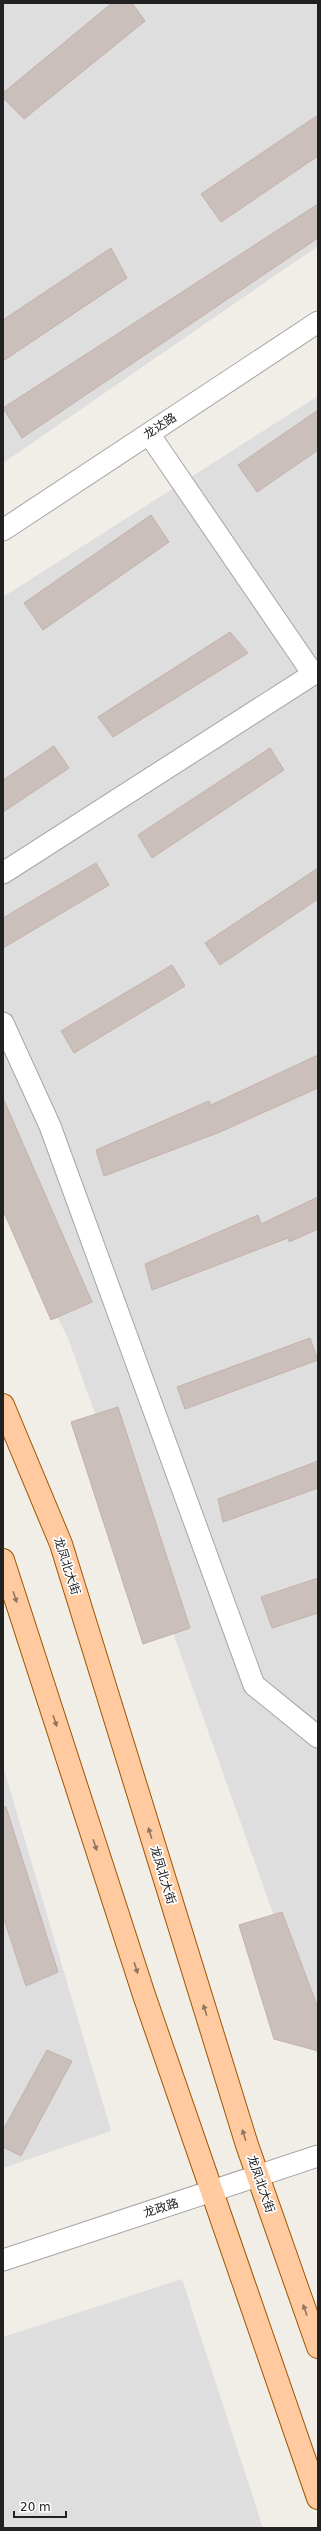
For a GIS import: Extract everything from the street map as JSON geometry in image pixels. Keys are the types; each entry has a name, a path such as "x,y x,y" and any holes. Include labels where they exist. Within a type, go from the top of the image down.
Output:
{"main road":[{"name":"龙凤北大街","path":"3,1405 61,1544 258,2176 318,2347"},
{"path":"3,1560 144,1995 318,2498"}],"street":[{"name":"龙达路","path":"3,530 318,322"},
{"path":"3,873 315,672 149,434"},
{"path":"3,1023 50,1126 254,1685 318,1737"},
{"name":"龙政路","path":"3,2260 318,2156"}],"shaded area":[{"path":"3,3 318,3 318,246 3,463"},
{"path":"318,396 318,2034 316,2034 68,1338 3,1213 3,597"},
{"path":"3,1766 111,2131 3,2168"},
{"path":"182,2279 263,2528 3,2528 3,2337"}],"building":[{"path":"112,3 132,3 145,21 24,119 3,98 3,93"},
{"path":"318,115 318,156 221,222 201,194"},
{"path":"318,204 318,238 22,438 3,408"},
{"path":"111,248 127,278 3,361 3,320"},
{"path":"318,410 318,450 257,492 238,465"},
{"path":"151,515 169,542 43,630 24,603"},
{"path":"230,632 248,653 113,737 98,717"},
{"path":"54,746 69,768 3,812 3,780"},
{"path":"270,748 284,770 152,858 138,835"},
{"path":"96,863 109,885 3,948 3,918"},
{"path":"318,868 318,899 220,965 205,943"},
{"path":"172,965 185,986 74,1053 61,1031"},
{"path":"318,1055 318,1088 220,1132 104,1176 96,1150 209,1101 211,1105"},
{"path":"3,1098 92,1302 51,1320 3,1210"},
{"path":"318,1197 318,1229 289,1242 288,1238 152,1290 145,1264 258,1215 261,1224"},
{"path":"310,1338 318,1360 185,1409 177,1387"},
{"path":"118,1407 190,1628 143,1644 71,1422"},
{"path":"318,1461 318,1488 223,1522 218,1499"},
{"path":"318,1578 318,1613 272,1628 261,1597"},
{"path":"3,1807 6,1807 58,1972 26,1986 3,1916"},
{"path":"282,1912 318,2008 318,2051 274,2039 239,1925"},
{"path":"47,2050 72,2061 21,2156 3,2147 3,2130"}]}
